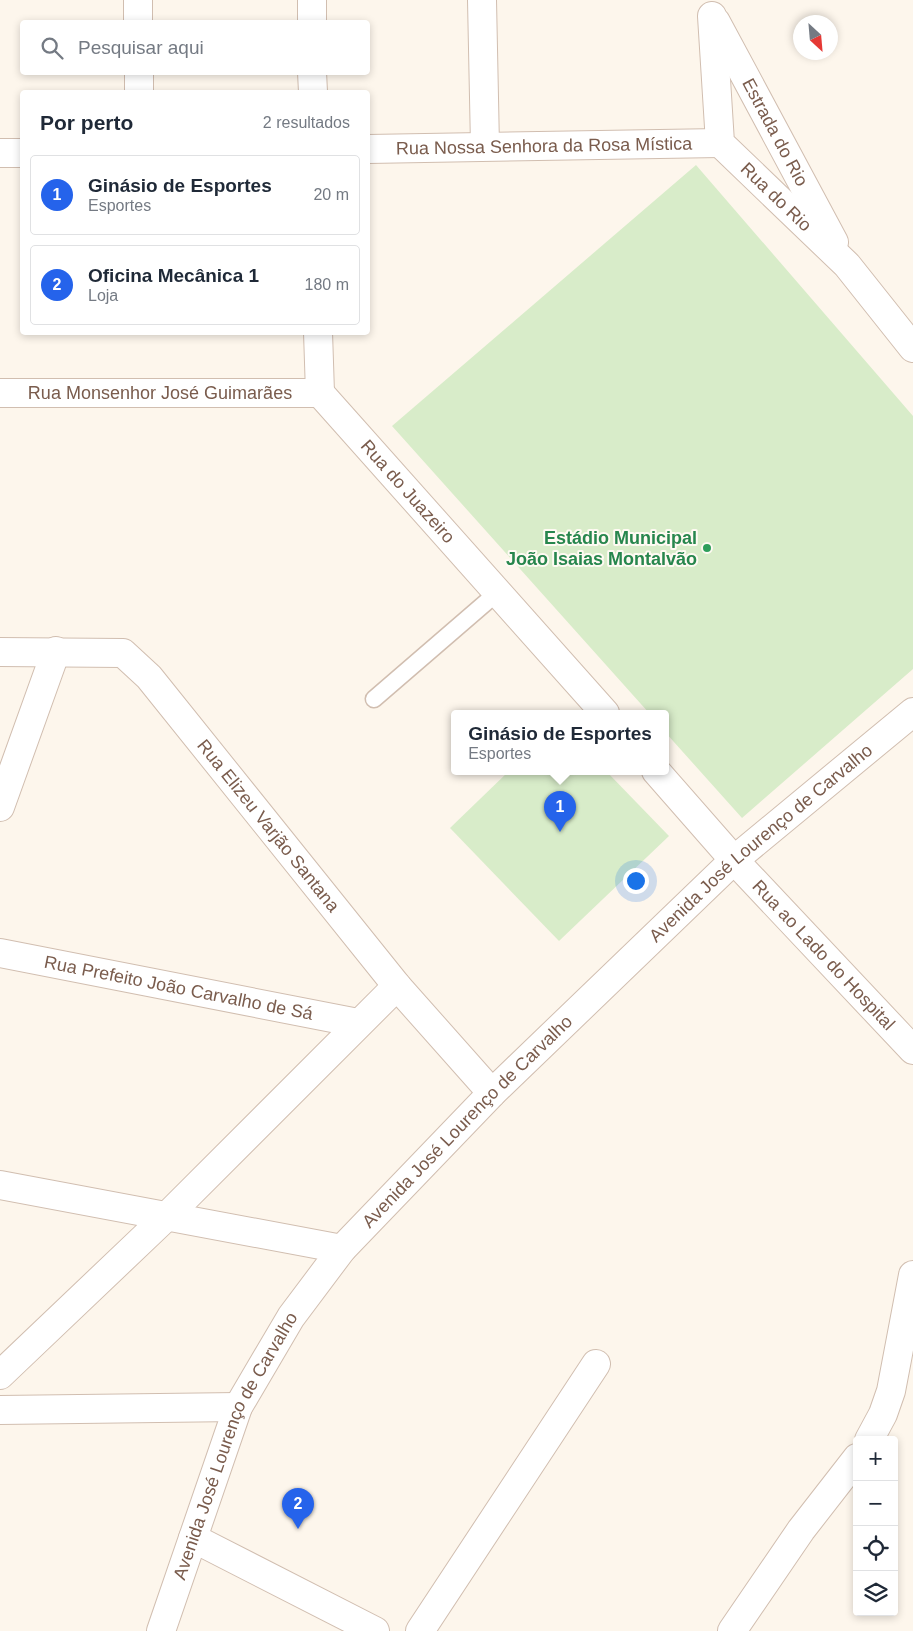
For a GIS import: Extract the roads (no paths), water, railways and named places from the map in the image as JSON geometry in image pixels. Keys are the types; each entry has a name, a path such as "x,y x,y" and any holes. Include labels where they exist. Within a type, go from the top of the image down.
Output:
{"street":[{"path":"138,0 138,20"},
{"path":"312,0 312,20"},
{"path":"482,0 485,146"},
{"path":"708,8 720,143"},
{"name":"Estrada do Rio","path":"708,8 847,265"},
{"path":"139,75 139,90"},
{"path":"312,75 313,90"},
{"name":"Rua Nossa Senhora da Rosa Mística","path":"370,149 720,143"},
{"name":"Rua do Rio","path":"720,143 847,265 913,348"},
{"path":"0,153 20,153"},
{"path":"318,335 320,393"},
{"name":"Rua Monsenhor José Guimarães","path":"0,393 320,393"},
{"name":"Rua do Juazeiro","path":"320,393 602,710"},
{"path":"0,807 56,651"},
{"name":"Rua Elizeu Varjão Santana","path":"0,652 123,653 134,661 150,677 397,986 492,1093"},
{"name":"Avenida José Lourenço de Carvalho","path":"161,1631 238,1407 291,1317 342,1249 492,1093 734,860 913,712"},
{"path":"660,775 734,860"},
{"name":"Rua ao Lado do Hospital","path":"734,860 913,1050"},
{"name":"Rua Prefeito João Carvalho de Sá","path":"0,953 358,1023"},
{"path":"0,1376 166,1217 397,986"},
{"path":"0,1185 342,1249"},
{"path":"871,1436 884,1414 891,1391 913,1275"},
{"path":"420,1631 596,1364"},
{"path":"0,1410 238,1407"},
{"path":"732,1631 801,1530 853,1463"},
{"path":"193,1538 375,1631"}],"lane":[{"path":"374,699 498,592"}],"place":[{"name":"Estádio Municipal João Isaias Montalvão","path":"707,548"},
{"name":"Ginásio de Esportes","path":"560,832"},
{"name":"Oficina Mecânica 1","path":"298,1529"}]}
